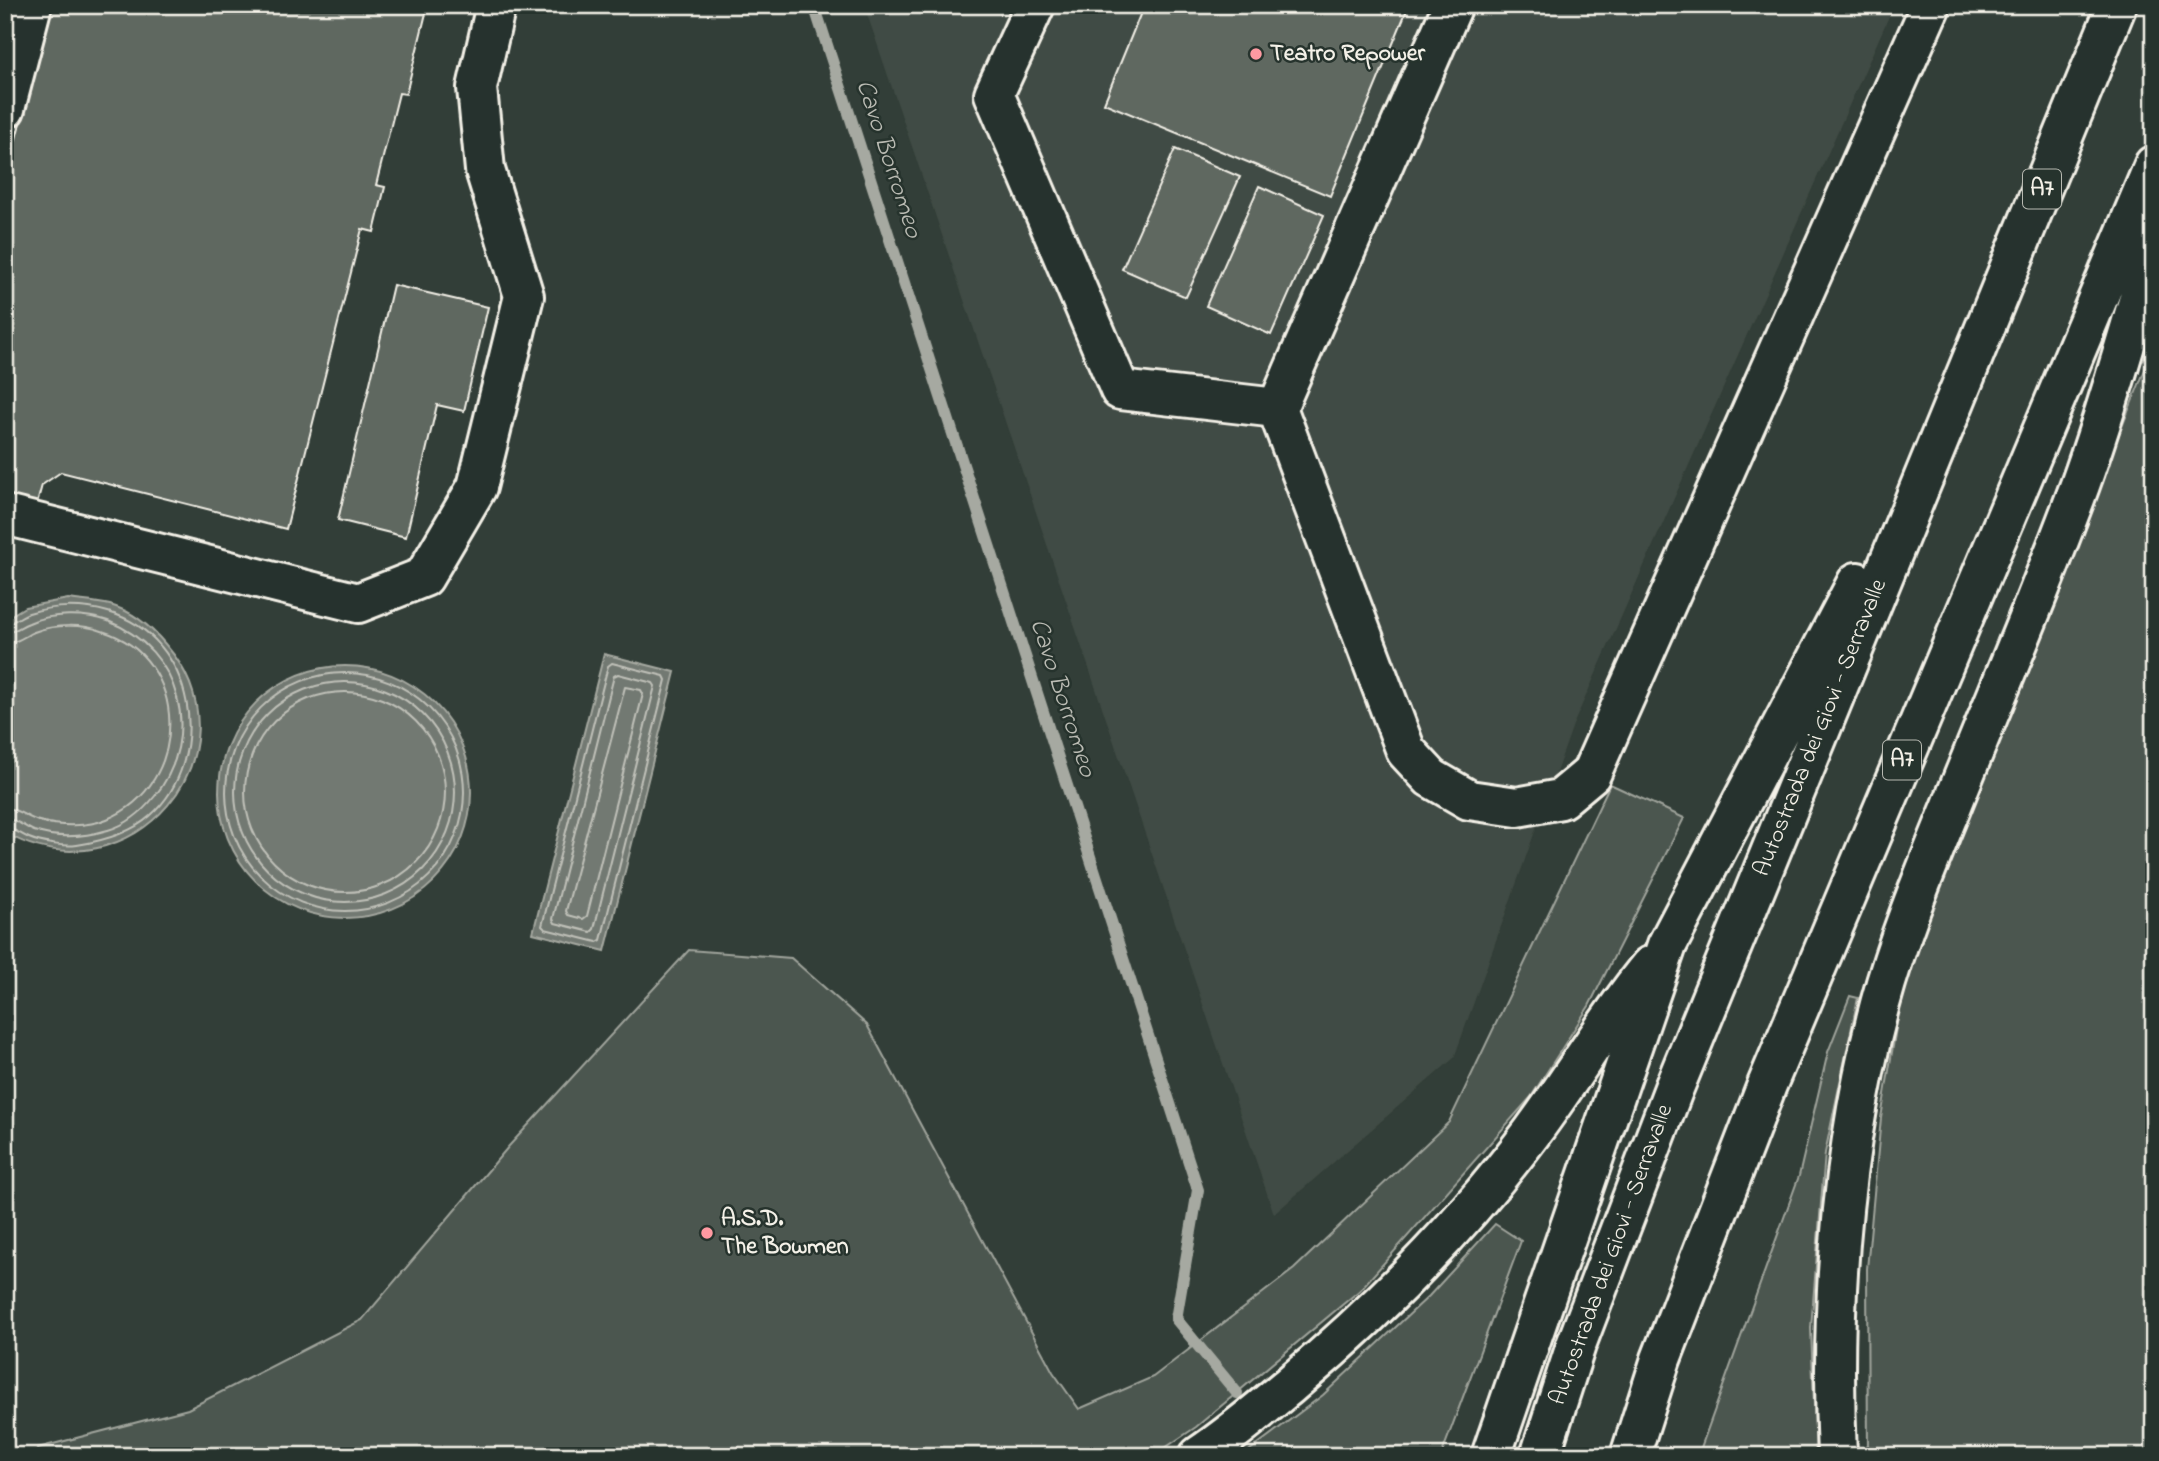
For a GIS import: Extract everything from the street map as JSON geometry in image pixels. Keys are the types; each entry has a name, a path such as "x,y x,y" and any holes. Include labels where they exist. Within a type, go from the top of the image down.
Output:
{"main road":[{"path":"5,109 32,5"},
{"path":"5,515 358,603 424,577 477,487 524,296 485,170 477,88 496,5"},
{"path":"1035,5 994,94 1120,390 1277,408"},
{"path":"1453,5 1277,408 1406,751 1431,778 1469,800 1517,807 1561,799 1591,774 1931,5"},
{"name":"Autostrada dei Giovi - Serravalle","path":"1540,1456 1576,1345 1664,1113 2117,5"},
{"name":"A7","path":"1630,1456 1661,1359 1777,1061 2154,165"},
{"path":"1837,1456 1834,1390 1837,1287 1845,1188 1859,1095 1880,1003 1914,900 2081,483 2154,250"},
{"name":"A7","path":"1491,1456 1667,945 1967,373"},
{"path":"1199,1456 1227,1438 1338,1344 1440,1242 1533,1130 1613,1011 1667,945"}],"shaded area":[{"path":"864,5 1894,5 1573,725 1454,1058 1274,1214"},
{"path":"2154,347 2154,1456 1868,1456 1867,1269 1881,1118 1900,1004 1936,891"},
{"name":"A.S.D. The Bowmen","path":"1610,784 1684,818 1589,1006 1531,1097 1360,1290 1196,1427 1153,1456 32,1456 38,1448 188,1409 362,1320 509,1146 689,950 791,958 867,1025 1053,1372 1079,1409 1153,1377 1294,1269 1449,1122"},
{"path":"1850,996 1858,998 1825,1153 1811,1328 1816,1456 1698,1456 1799,1176 1828,1052"},
{"path":"1495,1224 1521,1241 1441,1456 1242,1456 1323,1395 1429,1296"}],"water":[{"path":"68,599 118,608 134,616 154,632 166,645 191,687 198,729 189,770 168,805 136,832 96,848 52,849 5,833 5,619 25,607"},
{"path":"604,654 675,672 605,951 533,933"},
{"path":"345,666 382,671 415,687 434,703 450,722 466,755 471,792 466,829 450,862 434,881 415,897 382,913 345,918 308,913 275,897 256,881 240,862 224,829 219,792 224,755 240,722 256,703 275,687 308,671"}],"building":[{"path":"50,5 428,5 406,94 399,93 376,185 385,187 374,232 362,229 286,529 61,472 42,485 36,507 5,499 5,182"},
{"name":"Teatro Repower","path":"1144,5 1409,5 1330,196 1104,103"},
{"path":"1175,149 1240,177 1186,297 1122,269"},
{"path":"1259,186 1324,215 1271,335 1206,306"},
{"path":"393,285 488,307 464,411 437,405 406,537 338,520"}],"waterway":[{"name":"Cavo Borromeo","path":"814,5 1198,1190 1176,1319 1237,1393"}],"place":[{"name":"Teatro Repower","path":"1256,54"},
{"name":"A.S.D. The Bowmen","path":"707,1233"}]}
